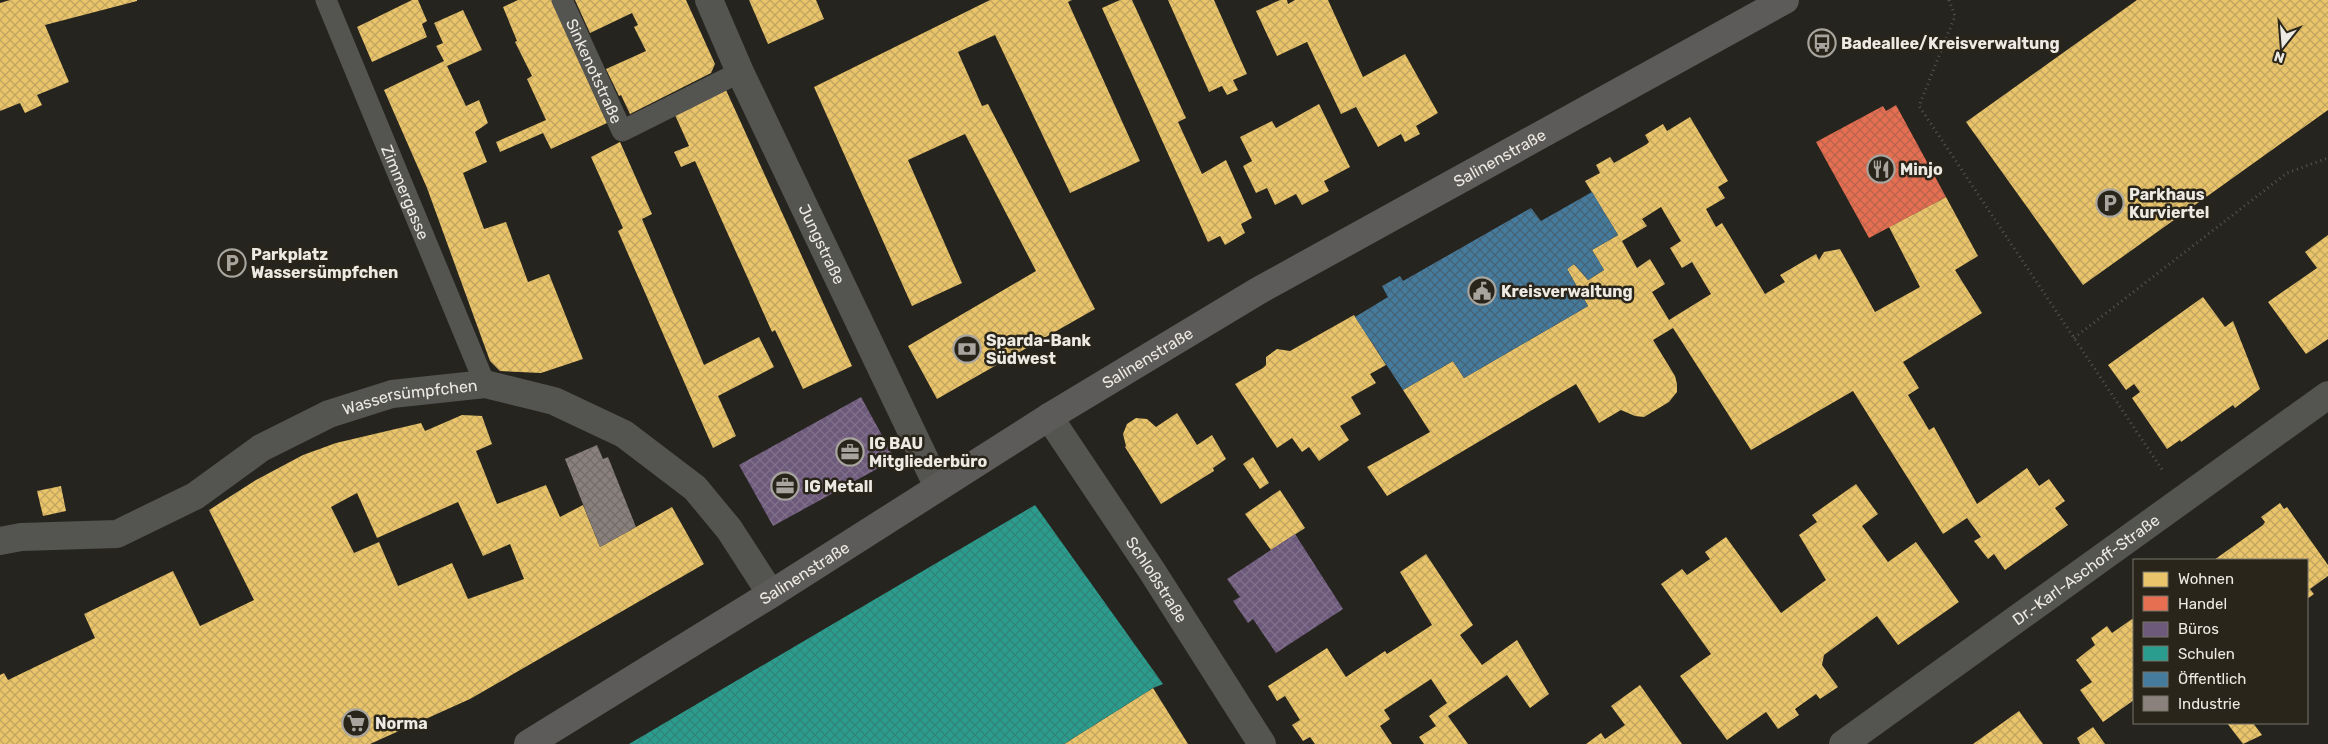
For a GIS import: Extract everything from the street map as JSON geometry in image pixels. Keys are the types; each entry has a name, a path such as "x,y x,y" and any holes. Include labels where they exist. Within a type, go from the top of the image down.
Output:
{"main road":[{"name":"Salinenstraße","path":"528,744 771,594 1049,416 1258,291 1785,0"}],"street":[{"name":"Jungstraße","path":"709,0 740,72 938,487"},
{"name":"Wassersümpfchen","path":"0,541 21,537 117,534 195,496 260,448 328,414 392,394 485,384 554,401 624,434 695,488 729,529 771,594"},
{"name":"Dr.-Karl-Aschoff-Straße","path":"1843,744 2328,395"},
{"name":"Schloßstraße","path":"1049,416 1152,571 1262,744"}],"lane":[{"name":"Zimmergasse","path":"326,0 485,384"},
{"name":"Sinkenotstraße","path":"562,0 622,131 740,72"}],"path":[{"path":"1949,0 1955,16 1920,106 2181,499"},
{"path":"2074,338 2287,173 2328,158"}],"building: Wohnen":[{"path":"10,0 137,1 45,25 69,82 37,95 42,105 25,113 20,103 0,111 0,3"},
{"path":"412,0 418,0 427,21 422,24 427,37 372,62 357,27"},
{"path":"518,0 552,0 607,123 551,149 543,133 500,152 496,142 546,120 527,79 532,76 515,42 517,41 503,7"},
{"path":"575,0 686,0 715,64 711,73 630,114 606,69 646,51 634,27 638,25 632,13 590,33"},
{"path":"749,0 816,0 824,19 768,44"},
{"path":"990,0 1072,0 1068,2 1140,161 1070,193 995,35 958,52 982,106 988,104 1095,309 937,399 908,346 1036,271 965,134 908,160 962,283 912,306 814,87"},
{"path":"1120,0 1132,0 1186,118 1178,122 1202,174 1226,160 1252,218 1241,224 1245,233 1225,245 1220,236 1208,242 1102,8"},
{"path":"1168,0 1214,0 1247,74 1233,80 1238,90 1227,95 1222,86 1209,92"},
{"path":"1280,0 1287,0 1288,4 1295,0 1328,0 1363,77 1405,54 1438,113 1416,126 1420,134 1405,142 1401,134 1378,147 1356,107 1341,114 1307,42 1277,56 1256,11"},
{"name":"Parkhaus Kurviertel","path":"2137,0 2328,0 2328,110 2083,285 1966,122"},
{"path":"463,10 482,50 447,66 466,106 479,100 488,123 475,132 487,162 463,173 484,229 506,222 528,282 549,274 583,359 541,373 500,371 490,361 427,188 384,90 444,61 436,46 443,43 434,23"},
{"path":"726,90 852,366 803,389 775,330 772,332 695,161 681,167 674,152 689,146 675,115"},
{"path":"1319,104 1350,167 1324,181 1329,191 1302,205 1296,194 1275,205 1267,188 1256,193 1243,166 1252,161 1240,137 1272,121 1276,128"},
{"path":"1690,117 1728,181 1718,187 1725,198 1706,209 1716,227 1722,223 1765,294 1785,282 1780,275 1816,254 1819,260 1824,252 1840,249 1875,312 1920,287 1889,227 1946,197 1978,256 1955,270 1982,313 1903,362 1919,388 1908,395 1929,430 1934,427 1977,504 2027,468 2039,486 2049,479 2065,501 2055,508 2068,525 2005,570 1994,554 1988,559 1974,541 1981,537 1967,518 1943,534 1853,391 1751,450 1673,328 1653,340 1675,376 1677,392 1669,402 1644,417 1635,416 1621,410 1599,423 1576,384 1387,496 1367,467 1430,432 1403,390 1453,361 1464,378 1588,306 1567,269 1574,264 1588,280 1604,270 1592,250 1618,235 1585,181 1600,173 1596,165 1610,157 1614,163 1647,144 1649,142 1645,135 1663,124 1667,131","holes":["1661,207 1681,241 1670,248 1682,268 1692,262 1711,294 1669,320 1652,292 1665,284 1650,259 1637,268 1622,241 1647,226 1642,219"]},
{"path":"620,142 652,214 642,219 704,365 759,337 774,367 718,396 736,436 713,448 618,231 623,228 591,157"},
{"path":"2328,235 2328,339 2306,354 2268,302 2317,268 2305,252"},
{"path":"2203,297 2225,327 2233,321 2260,389 2235,408 2233,405 2181,442 2180,440 2167,449 2132,398 2140,392 2134,384 2126,390 2108,365"},
{"path":"1354,315 1386,365 1370,374 1376,383 1351,397 1361,414 1340,426 1349,440 1319,461 1309,447 1302,452 1292,438 1277,448 1235,384 1263,368 1266,365 1266,357 1277,349 1290,351"},
{"path":"1177,413 1197,445 1212,435 1226,459 1213,468 1214,471 1161,504 1125,447 1123,434 1127,424 1136,418 1147,419 1156,427"},
{"path":"462,415 482,416 492,444 476,451 497,504 546,485 560,517 583,505 600,547 672,507 704,564 470,699 370,744 0,744 0,675 4,673 8,680 95,638 84,614 173,571 200,626 254,600 209,510 256,480 303,455 336,443 421,423 425,431","holes":["357,493 377,538 458,502 483,556 510,544 524,579 468,599 452,563 398,586 379,542 354,553 331,507"]},
{"path":"1253,457 1269,483 1260,489 1243,464"},
{"path":"1856,484 1878,514 1862,526 1888,562 1916,542 1959,602 1898,645 1877,616 1824,655 1822,665 1838,687 1820,699 1816,694 1795,709 1799,715 1778,729 1766,712 1727,740 1680,676 1711,654 1661,584 1682,569 1687,575 1710,559 1705,552 1726,537 1781,613 1826,580 1799,535 1817,522 1812,515"},
{"path":"61,486 66,511 43,516 37,491"},
{"path":"1280,490 1305,528 1271,550 1245,514"},
{"path":"2280,503 2284,509 2287,507 2328,565 2328,576 2310,589 2314,594 2308,598 2308,559 2215,559 2263,525 2265,522 2261,517"},
{"path":"1426,554 1473,625 1460,635 1482,665 1517,640 1549,694 1530,708 1507,675 1448,716 1468,744 1424,744 1419,737 1436,726 1429,716 1447,703 1431,679 1384,710 1390,719 1380,726 1392,744 1315,744 1310,737 1303,741 1292,725 1300,720 1285,696 1277,701 1268,686 1327,648 1346,677 1385,651 1387,654 1432,625 1400,572"},
{"path":"2133,620 2133,701 2103,722 2080,690 2092,682 2076,660 2095,645 2091,638 2107,626 2112,633"},
{"path":"1640,685 1682,744 1586,744 1601,733 1605,739 1625,725 1611,706"},
{"path":"1153,688 1188,744 1064,744"},
{"path":"2019,711 2043,744 1973,744"},
{"path":"2228,724 2254,724 2262,735 2243,744"},
{"path":"2093,727 2105,744 2080,744 2077,738"}],"building: Handel":[{"name":"Minjo","path":"1896,105 1946,197 1869,238 1816,142 1883,106 1886,111"}],"building: Büros":[{"path":"861,397 895,459 773,526 739,465"},
{"path":"1295,534 1343,609 1276,653 1253,619 1248,623 1233,601 1240,597 1227,579"}],"building: Schulen":[{"path":"1035,505 1163,684 1153,688 1064,744 629,744"}],"building: Öffentlich":[{"name":"Kreisverwaltung","path":"1592,192 1618,235 1592,250 1604,270 1588,280 1574,264 1567,269 1588,306 1464,378 1453,361 1403,390 1355,317 1388,297 1382,286 1400,276 1403,281 1531,208 1541,221"}],"building: Industrie":[{"path":"597,445 603,459 608,457 636,527 600,547 565,459"}],"place":[{"name":"Badeallee/Kreisverwaltung","path":"1822,43"},
{"name":"Minjo","path":"1881,169"},
{"name":"Parkhaus Kurviertel","path":"2110,203"},
{"name":"Parkplatz Wassersümpfchen","path":"232,263"},
{"name":"Kreisverwaltung","path":"1482,291"},
{"name":"Sparda-Bank Südwest","path":"967,349"},
{"name":"IG BAU Mitgliederbüro","path":"850,452"},
{"name":"IG Metall","path":"785,486"},
{"name":"Norma","path":"356,723"}]}
